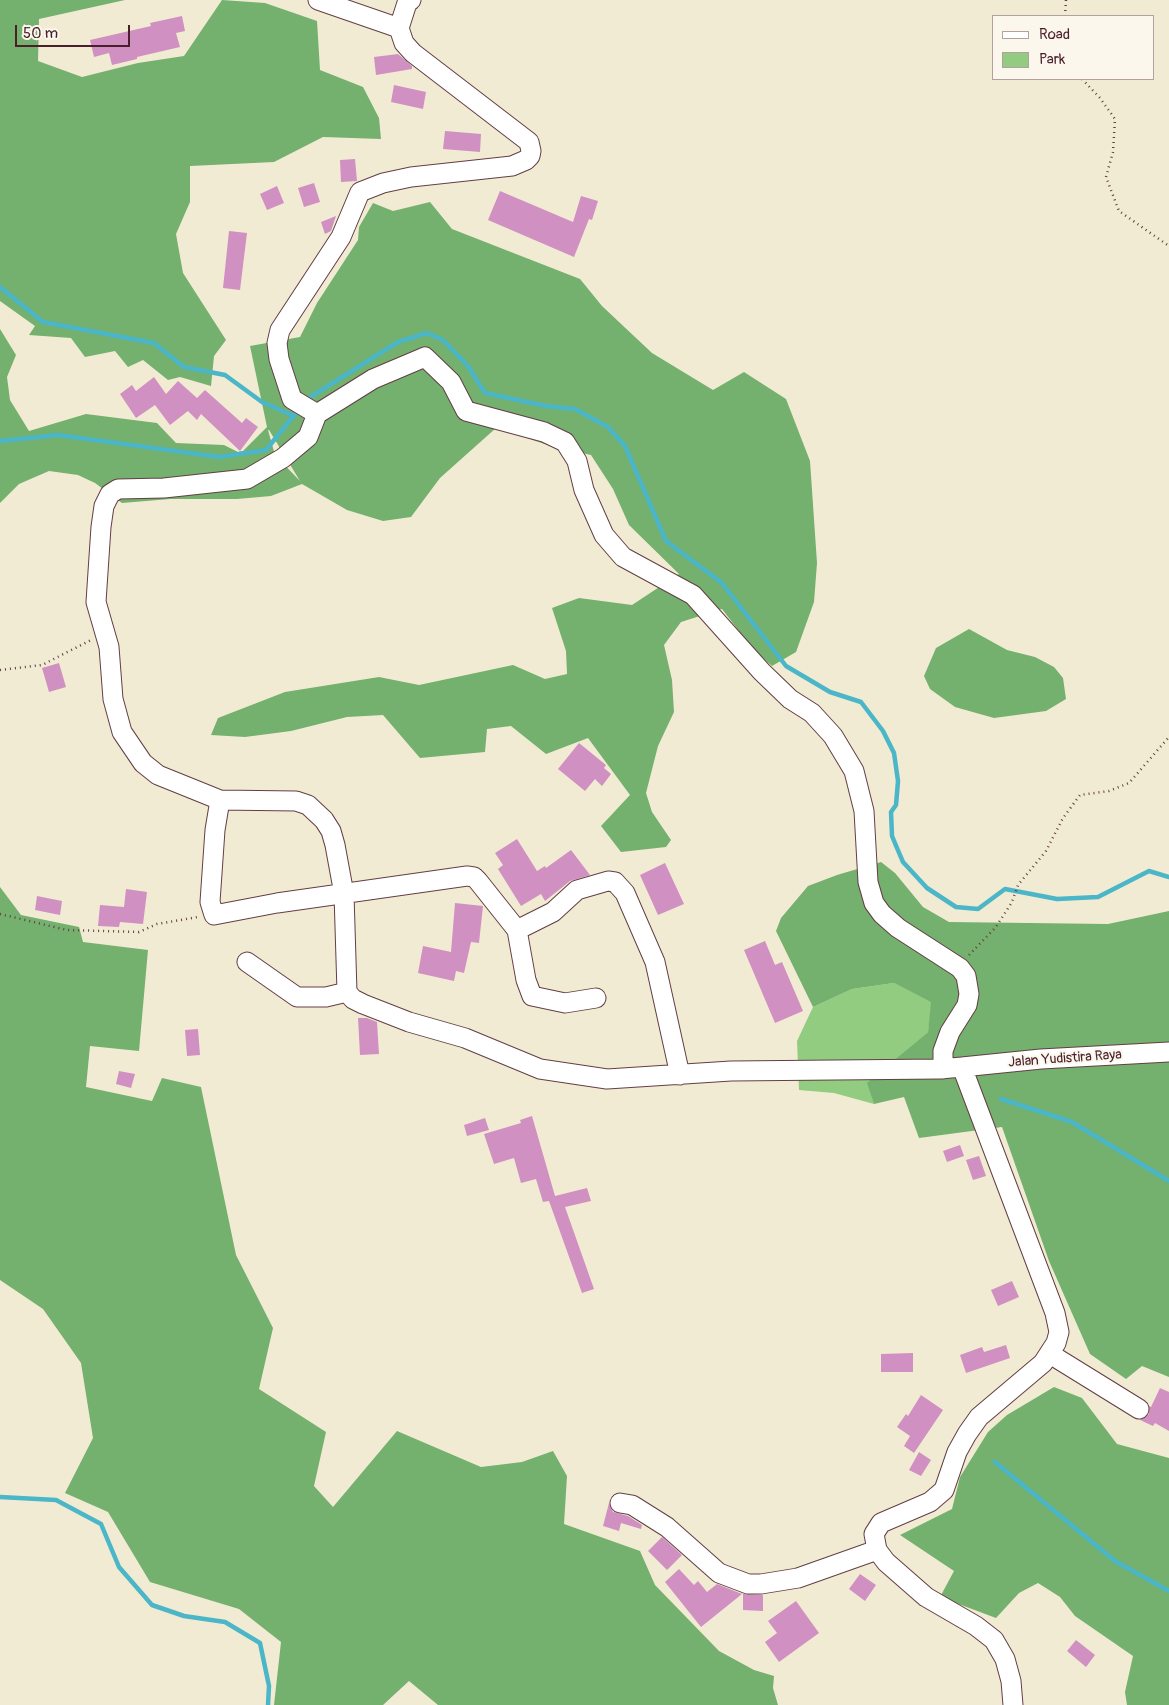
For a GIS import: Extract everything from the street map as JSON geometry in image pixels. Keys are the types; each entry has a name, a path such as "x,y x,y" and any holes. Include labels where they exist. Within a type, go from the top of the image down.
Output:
{"street":[{"path":"318,0 399,28"},
{"path":"312,412 292,399 279,359 277,343 280,330 341,237 360,192 383,182 411,177 512,166 526,160 530,156 529,142 413,53 404,43 399,28 407,3 410,0"},
{"path":"312,412 373,379 425,356 451,382 466,411 544,432 565,442 577,461 584,490 604,535 623,557 693,595 762,672 790,698 812,714 832,736 854,771 864,811 868,882 874,903 882,914 898,928 960,968 966,976 969,994 967,1005 950,1032 944,1051 953,1068 1055,1313 1059,1332 1050,1354 1043,1363 979,1418 957,1452 948,1482 936,1498 881,1523 876,1528 874,1534 877,1550 886,1562 926,1597 976,1626 994,1640 1005,1659 1011,1681 1013,1705"},
{"path":"247,962 297,997 326,997 347,992 344,894 331,831 324,820 308,805 296,801 220,800 158,775 143,763 131,749 118,719 106,633 96,602 104,506 112,492 118,489 164,488 247,479 283,458 308,437 312,412"},
{"path":"220,800 215,830 210,902 214,915 467,876 474,877 517,930 526,980 532,996 565,1003 596,998"},
{"path":"517,930 553,912 577,890 608,881 615,882 625,893 655,962 680,1075"},
{"name":"Jalan Yudistira Raya","path":"347,992 353,999 363,1004 409,1022 465,1038 540,1069 607,1080 831,1069 953,1068 1041,1059 1169,1052"},
{"path":"1050,1354 1139,1409"},
{"path":"620,1503 632,1505 667,1527 719,1573 748,1584 761,1584 798,1578 877,1550"}],"path":[{"path":"1065,15 1066,0"},
{"path":"1083,80 1100,98 1115,119 1112,152 1106,177 1119,211 1169,246"},
{"path":"0,670 42,665 106,633"},
{"path":"960,968 976,946 996,927 1012,902 1018,885 1046,851 1063,818 1080,795 1109,790 1129,783 1169,737"},
{"path":"0,914 67,930 139,932 157,924 214,915"}],"green space":[{"path":"0,0 125,0 39,19 38,61 82,77 138,63 184,56 222,0 265,3 317,21 320,70 363,87 379,118 381,139 323,137 274,162 190,166 190,202 176,234 183,273 226,340 214,356 211,386 180,377 168,380 143,360 128,367 115,351 85,357 71,338 29,335 35,326 0,301"},
{"path":"430,202 452,229 580,279 602,306 652,353 713,390 744,372 786,399 810,461 817,563 814,602 796,652 772,666 752,648 722,609 681,622 664,645 672,680 674,712 658,746 646,793 652,812 671,840 666,847 621,852 601,826 630,795 588,738 546,754 511,726 487,729 485,752 420,758 383,715 347,717 291,731 245,737 211,735 218,718 285,692 379,677 419,685 513,665 545,679 567,674 566,651 552,608 579,598 632,605 679,574 629,525 613,489 591,455 554,447 496,428 440,478 411,517 383,521 347,510 302,484 271,496 237,499 170,499 122,503 95,483 78,475 49,471 19,484 0,503 0,329 16,355 7,377 10,400 29,431 86,414 157,423 176,443 224,445 238,452 243,451 267,427 250,346 300,337 317,303 358,240 359,227 373,203 393,211","holes":["269,430 300,481 275,455"]},
{"path":"969,629 1007,650 1035,657 1054,667 1063,678 1066,699 1046,711 994,718 955,707 930,689 924,676 936,648"},
{"path":"881,862 895,873 923,907 949,922 1108,924 1169,911 1169,1377 1142,1366 1126,1379 1090,1354 1049,1261 1002,1127 919,1138 904,1097 874,1104 867,1083 928,1032 931,1002 894,983 852,989 813,1007 776,931 781,918 808,886"},
{"path":"0,887 21,915 79,927 83,942 148,950 139,1051 90,1046 86,1087 152,1101 162,1078 201,1087 236,1255 273,1328 259,1389 326,1432 314,1486 333,1507 397,1431 481,1467 522,1462 553,1451 567,1476 564,1524 640,1551 655,1585 719,1651 754,1670 774,1676 773,1688 778,1705 438,1705 409,1681 383,1705 274,1705 281,1642 239,1609 150,1582 108,1512 65,1493 93,1438 81,1363 43,1309 0,1280"},
{"path":"894,983 932,1002 928,1032 868,1083 874,1104 834,1093 799,1090 797,1041 813,1007 852,989"},
{"path":"1054,1387 1082,1398 1117,1444 1169,1458 1169,1705 1127,1705 1125,1692 1133,1656 1075,1616 1060,1597 1038,1583 1019,1593 996,1618 940,1597 954,1571 900,1535 952,1509 960,1477 988,1432 1007,1415"}],"building":[{"path":"182,16 185,31 176,33 180,47 112,65 109,53 94,57 90,40 151,26 150,23"},
{"path":"398,54 412,66 412,69 376,75 374,57"},
{"path":"394,85 426,92 423,109 391,102"},
{"path":"445,131 481,134 480,152 443,149"},
{"path":"355,159 357,181 341,182 340,160"},
{"path":"314,183 320,202 304,207 298,188"},
{"path":"277,186 284,203 267,210 260,194"},
{"path":"500,191 573,222 581,196 598,201 592,220 589,219 574,257 488,220"},
{"path":"336,216 331,231 325,234 321,222"},
{"path":"229,231 247,233 240,290 223,288"},
{"path":"154,377 166,394 178,381 197,398 205,390 242,423 246,418 258,427 240,451 201,414 197,420 188,411 170,425 155,405 136,418 120,394 132,385 136,391"},
{"path":"59,663 66,687 49,692 42,668"},
{"path":"579,743 606,765 604,768 611,774 602,786 595,779 585,791 558,769"},
{"path":"517,839 537,871 545,866 546,868 571,850 590,875 570,881 545,901 541,894 521,906 498,869 503,865 495,853"},
{"path":"665,863 684,904 658,915 640,875"},
{"path":"126,889 147,892 143,924 120,922 119,927 98,926 100,905 124,907"},
{"path":"37,896 62,901 60,915 35,910"},
{"path":"455,903 483,906 479,943 471,942 464,973 456,971 454,981 418,973 423,946 451,952"},
{"path":"765,941 775,965 782,962 803,1011 775,1023 744,950"},
{"path":"358,1018 367,1018 377,1022 379,1054 360,1055"},
{"path":"198,1029 200,1055 187,1056 185,1030"},
{"path":"119,1071 135,1074 131,1088 116,1084"},
{"path":"532,1116 555,1196 587,1188 591,1201 565,1207 594,1289 582,1293 549,1201 543,1202 536,1179 521,1183 514,1158 494,1164 484,1134 521,1123 520,1120"},
{"path":"485,1118 489,1130 467,1136 464,1125"},
{"path":"960,1145 964,1156 947,1162 943,1151"},
{"path":"979,1156 986,1176 973,1180 966,1160"},
{"path":"1012,1281 1019,1297 998,1306 991,1290"},
{"path":"1006,1345 1010,1358 966,1373 960,1355 982,1347 984,1352"},
{"path":"913,1353 913,1372 881,1372 881,1354"},
{"path":"1160,1388 1169,1392 1169,1431 1155,1423 1153,1426 1140,1420 1149,1414 1149,1406 1151,1407"},
{"path":"921,1395 943,1410 914,1453 904,1446 910,1436 897,1427 906,1414 908,1416"},
{"path":"919,1452 931,1460 921,1476 909,1470"},
{"path":"609,1503 613,1512 628,1516 642,1525 641,1529 621,1523 619,1531 603,1526"},
{"path":"662,1537 682,1555 667,1570 648,1551"},
{"path":"679,1569 694,1585 698,1581 707,1592 717,1584 742,1594 701,1627 665,1582"},
{"path":"860,1574 876,1585 865,1601 849,1589"},
{"path":"743,1594 763,1595 763,1611 743,1610"},
{"path":"796,1601 819,1633 779,1662 765,1642 777,1633 768,1621"},
{"path":"1076,1640 1095,1655 1086,1667 1067,1651"}],"waterway":[{"path":"0,287 43,322 154,343 184,367 225,375 262,402 294,416"},
{"path":"306,402 312,396 398,342 427,333 443,340 468,366 485,393 546,406 575,409 608,427 625,446 666,541 722,583 786,666 830,692 861,702 883,731 894,753 898,781 896,805 891,812 892,836 903,862 927,888 956,907 978,909 1005,889 1057,899 1098,897 1149,871 1169,877"},
{"path":"0,441 58,435 219,457 266,450 299,409"},
{"path":"1001,1099 1072,1122 1169,1181"},
{"path":"995,1462 1115,1561 1169,1591"},
{"path":"0,1497 56,1500 101,1524 119,1567 152,1605 184,1616 225,1622 260,1643 269,1686 268,1705"}]}
